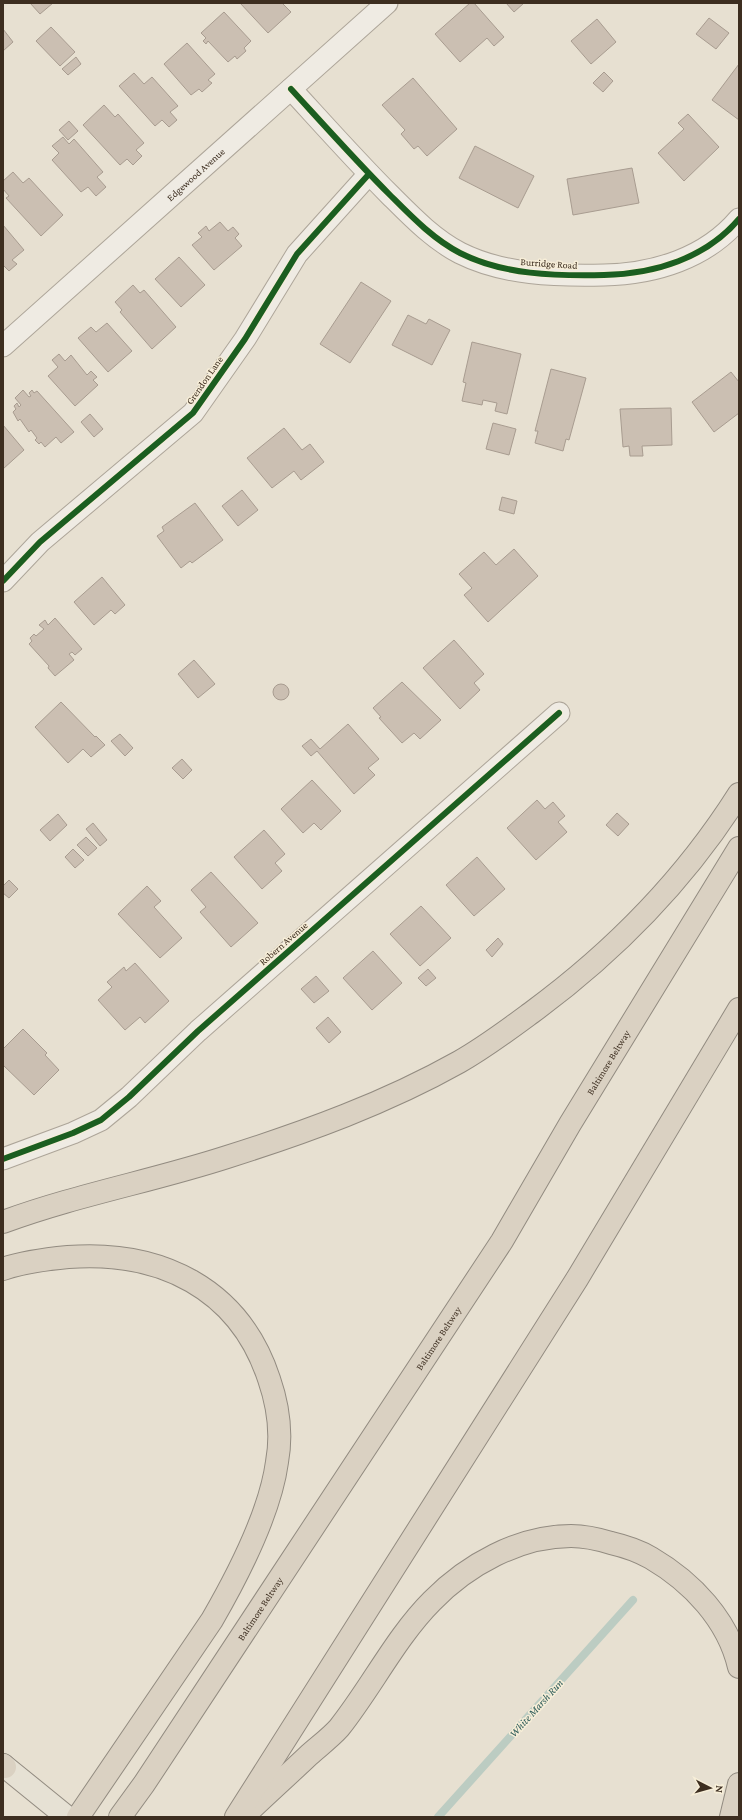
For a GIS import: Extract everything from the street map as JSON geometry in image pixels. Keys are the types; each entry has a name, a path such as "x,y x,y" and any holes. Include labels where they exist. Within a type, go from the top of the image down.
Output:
{"highway":[{"path":"3,1222 227,1158 300,1132 389,1097 460,1062 504,1033 556,995 646,915 680,877 723,820 739,794"},
{"name":"Baltimore Beltway","path":"120,1817 144,1784 502,1241 570,1124 739,848"},
{"path":"236,1817 577,1279 739,1009"},
{"path":"3,1269 53,1258 91,1255 122,1258 155,1264 180,1274 210,1293 227,1308 250,1335 266,1367 275,1396 279,1432 278,1462 259,1526 230,1590 212,1620 78,1817"},
{"path":"243,1817 338,1728 396,1647 431,1602 460,1575 519,1545 549,1538 572,1536 599,1540 623,1546 646,1555 669,1569 709,1606 726,1633 739,1667"},
{"path":"730,1817 739,1784"}],"main road":[{"path":"4,1766 67,1817"}],"street":[{"name":"Edgewood Avenue","path":"3,346 387,3"},
{"name":"Burridge Road","path":"291,89 369,174 410,215 435,237 459,253 487,264 526,273 621,275 663,267 697,254 714,243 739,219"},
{"name":"Grendon Lane","path":"3,581 40,542 194,413 245,339 297,254 369,174"},
{"name":"Robern Avenue","path":"3,1159 73,1133 101,1120 129,1097 198,1031 559,713"}],"building":[{"path":"30,3 53,3 40,14"},
{"path":"240,3 282,3 291,12 268,33"},
{"path":"470,3 474,3 504,37 494,46 487,38 460,62 435,34"},
{"path":"506,3 524,3 514,12"},
{"path":"224,12 251,41 244,48 246,51 237,59 235,56 228,62 208,41 206,44 203,41 206,38 201,33"},
{"path":"709,18 729,33 716,49 696,34"},
{"path":"597,19 616,42 591,64 571,41"},
{"path":"51,27 75,52 60,66 36,41"},
{"path":"3,29 13,42 3,51"},
{"path":"187,43 215,74 208,80 212,83 202,92 199,89 191,95 164,64"},
{"path":"76,57 81,64 68,75 62,69"},
{"path":"739,64 739,120 712,100"},
{"path":"604,72 613,81 603,92 593,83"},
{"path":"134,73 144,84 152,77 178,106 170,112 177,120 169,127 162,120 155,126 119,86"},
{"path":"413,78 457,129 427,156 418,146 414,149 401,134 405,130 382,105"},
{"path":"104,105 115,117 118,114 144,143 136,150 142,156 133,165 127,159 120,165 83,125"},
{"path":"688,114 719,147 684,181 658,153 684,129 678,123"},
{"path":"69,121 78,131 68,140 59,130"},
{"path":"63,137 69,144 74,139 103,172 97,177 106,187 96,196 88,187 81,192 52,160 59,153 52,146"},
{"path":"475,146 534,176 518,208 459,178"},
{"path":"632,168 639,203 573,215 567,179"},
{"path":"13,172 23,183 29,178 63,215 41,236 6,198 9,196 3,189 3,181"},
{"path":"220,222 228,231 233,227 239,234 235,238 242,246 214,270 192,245 202,237 198,233 206,226 209,231"},
{"path":"3,225 24,250 12,260 17,264 9,271 3,265"},
{"path":"179,257 205,285 181,307 155,279"},
{"path":"361,282 391,301 350,363 320,344"},
{"path":"133,285 140,293 144,290 176,327 152,349 120,312 122,310 115,302"},
{"path":"408,315 426,324 429,319 450,330 432,365 392,345"},
{"path":"107,323 132,351 108,372 78,338 91,327 96,332"},
{"path":"472,342 521,354 507,414 495,411 497,403 483,400 482,405 462,401 466,383 463,382"},
{"path":"59,354 65,361 71,355 87,375 91,371 97,377 93,380 98,385 75,406 48,376 58,367 52,360"},
{"path":"551,369 586,378 569,440 566,439 563,451 535,443 538,431 535,431"},
{"path":"731,372 739,382 739,413 714,432 692,402"},
{"path":"23,390 29,397 31,396 29,393 32,390 34,393 37,391 74,432 61,443 56,437 45,447 41,442 39,444 35,440 37,438 31,430 29,432 20,419 18,421 13,412 16,409 14,406 17,403 19,407 21,405 15,398"},
{"path":"671,408 672,445 642,446 643,456 630,456 629,446 623,447 620,409"},
{"path":"90,414 103,429 94,437 81,422"},
{"path":"493,423 516,429 509,455 486,449"},
{"path":"3,425 24,450 3,469"},
{"path":"284,428 302,450 310,444 324,462 301,480 294,471 272,488 247,458"},
{"path":"242,490 258,510 238,526 222,506"},
{"path":"502,497 517,501 514,514 499,510"},
{"path":"195,503 223,540 192,563 190,561 181,568 157,536 164,531 162,527"},
{"path":"514,549 538,576 488,622 464,595 472,588 459,574 484,552 496,565"},
{"path":"102,577 125,605 115,614 111,610 94,625 74,602"},
{"path":"55,618 82,649 75,655 72,652 69,654 74,660 55,676 48,668 49,666 29,644 32,641 30,638 34,634 36,636 44,629 39,625 45,620 48,625"},
{"path":"454,640 484,674 474,683 480,690 460,709 423,668"},
{"path":"194,660 215,684 198,698 178,674"},
{"path":"402,682 441,720 420,739 414,733 402,743 379,718 381,717 373,708"},
{"path":"278,684 284,684 289,689 287,698 284,700 278,700 273,695 273,689"},
{"path":"61,702 95,737 96,736 105,745 91,757 83,749 68,763 35,727"},
{"path":"348,724 379,759 368,768 375,775 354,794 317,751 311,756 302,746 311,739 320,749"},
{"path":"120,734 133,748 125,756 111,741"},
{"path":"182,759 192,770 183,779 172,768"},
{"path":"312,780 341,811 321,830 314,823 303,833 281,809"},
{"path":"537,800 545,809 553,802 565,816 558,822 567,832 536,860 507,828"},
{"path":"617,813 629,824 618,836 606,825"},
{"path":"58,814 67,825 50,841 40,830"},
{"path":"93,823 107,840 100,846 86,829"},
{"path":"264,830 285,854 275,863 282,871 262,889 234,857"},
{"path":"86,837 97,848 88,856 77,845"},
{"path":"73,849 84,860 75,868 65,857"},
{"path":"477,857 505,889 474,916 446,885"},
{"path":"211,872 258,923 231,947 200,912 206,907 191,890"},
{"path":"9,880 18,889 9,898 3,893 3,886"},
{"path":"147,886 161,901 154,907 182,938 160,958 118,914"},
{"path":"421,906 451,938 420,966 390,934"},
{"path":"498,938 503,944 492,957 486,950"},
{"path":"373,951 402,983 372,1010 343,978"},
{"path":"135,963 169,1001 145,1023 140,1017 125,1030 98,1000 112,987 107,982 124,967 126,971"},
{"path":"428,969 436,978 426,986 418,978"},
{"path":"316,976 329,991 314,1003 301,989"},
{"path":"328,1017 341,1032 329,1043 316,1028"},
{"path":"23,1029 47,1053 45,1055 59,1070 34,1095 3,1065 3,1049"}],"waterway":[{"name":"White Marsh Run","path":"438,1817 633,1600"}],"cycle path":[{"path":"291,89 365,169 423,227 460,253 494,266 530,273 567,275 623,274 642,271 660,267 695,254 726,233 739,219"},
{"path":"3,581 40,542 193,413 245,339 297,254 369,174"},
{"path":"3,1159 73,1133 101,1120 129,1097 198,1031 559,713"}]}
